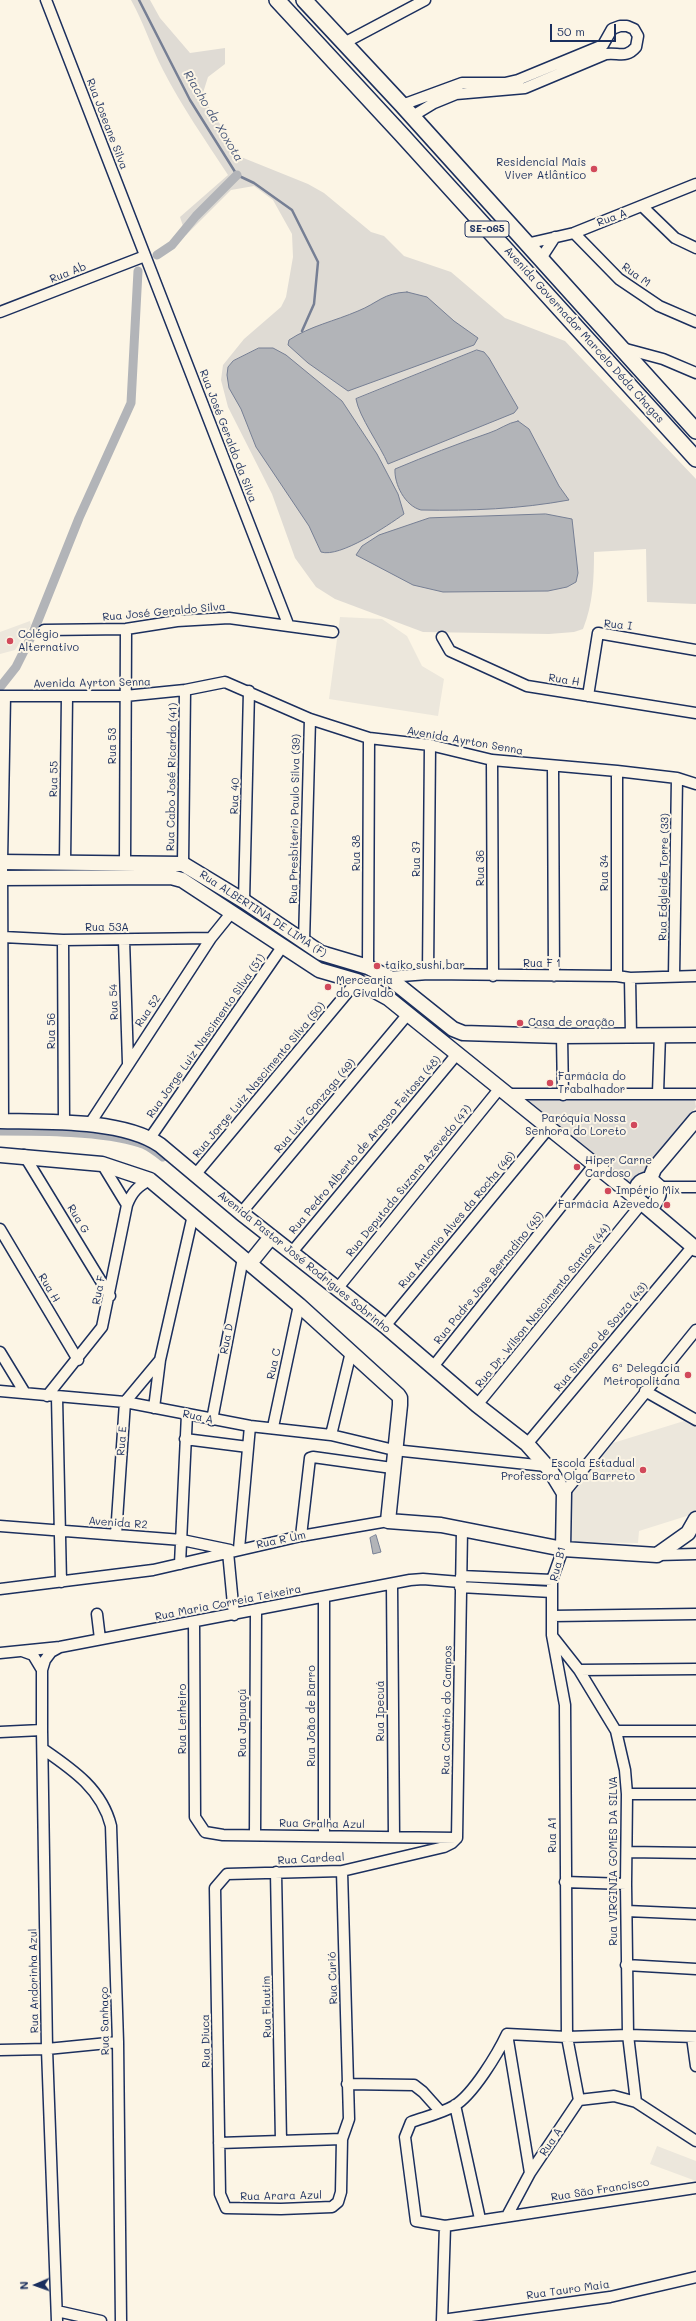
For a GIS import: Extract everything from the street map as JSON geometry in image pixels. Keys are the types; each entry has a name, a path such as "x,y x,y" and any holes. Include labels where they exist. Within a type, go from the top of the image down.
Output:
{"main road":[{"name":"Avenida Governador Marcelo Déda Chagas","path":"277,0 402,135 696,459"},
{"name":"Avenida Governador Marcelo Déda Chagas","path":"304,0 696,431"}],"street":[{"name":"Rua Joseane Silva","path":"46,0 145,256"},
{"path":"344,43 425,0"},
{"path":"620,26 627,26 634,29 638,36 636,47 629,54 604,54 573,69 525,88 456,94 434,103 406,111 462,83 505,83 518,80 601,46 612,29 620,26"},
{"name":"Rua A","path":"526,244 574,232 643,207 696,184"},
{"path":"643,207 675,238 696,248"},
{"name":"Rua M","path":"574,232 619,279 659,306 696,322"},
{"path":"540,260 555,237"},
{"name":"Rua Ab","path":"0,312 145,256"},
{"name":"Rua José Geraldo da Silva","path":"145,256 288,624"},
{"path":"620,347 663,359 696,373"},
{"name":"Rua José Geraldo Silva","path":"44,630 126,629 177,621 229,618 288,624 333,632"},
{"name":"Rua 53","path":"125,862 126,629"},
{"name":"Rua I","path":"588,696 598,633 696,650"},
{"name":"Rua H","path":"442,637 450,651 524,686 696,713"},
{"name":"Avenida Ayrton Senna","path":"2,696 125,696 185,690 226,682 249,691 310,720 369,738 430,745 492,760 677,778 696,784"},
{"name":"Rua Cabo José Ricardo (41)","path":"183,864 185,690"},
{"name":"Rua 40","path":"244,900 249,691"},
{"path":"2,696 2,1121"},
{"name":"Rua 55","path":"65,862 67,696"},
{"name":"Rua Presbiterio Paulo Silva (39)","path":"304,942 310,720"},
{"name":"Rua 38","path":"368,967 369,738"},
{"name":"Rua 37","path":"428,974 430,745"},
{"name":"Rua 36","path":"492,760 493,976"},
{"path":"553,767 554,976"},
{"name":"Rua 34","path":"617,771 617,976"},
{"name":"Rua Edgleide Torre (33)","path":"674,976 677,778"},
{"name":"Rua ALBERTINA DE LIMA (F)","path":"1,862 125,862 183,864 244,900 304,942 327,956 368,967 388,978 453,1029 474,1035 562,1036 696,1034"},
{"path":"1,878 178,878 232,912 282,947 325,973 357,982 381,993 695,1247"},
{"name":"Rua 52","path":"89,1125 128,1063 211,938 232,912"},
{"name":"Rua 53A","path":"3,937 64,940 211,938"},
{"name":"Rua 56","path":"64,940 64,1123"},
{"name":"Rua 54","path":"124,940 128,1063"},
{"name":"Rua Jorge Luiz Nascimento Silva (51)","path":"150,1138 282,947"},
{"name":"Rua F 1","path":"388,978 428,974 493,976 617,976 630,978 696,976"},
{"path":"630,978 631,1034"},
{"name":"Rua Jorge Luiz Nascimento Silva (50)","path":"195,1175 357,982"},
{"name":"Rua Luiz Gonzaga (49)","path":"241,1213 408,1014"},
{"path":"658,1093 660,1034"},
{"path":"457,1054 474,1035"},
{"path":"562,1036 562,1095"},
{"name":"Rua Pedro Alberto de Aragao Feitosa (48)","path":"292,1252 457,1054"},
{"path":"504,1091 562,1095 658,1093 696,1094"},
{"name":"Rua Deputada Suzana Azevedo (47)","path":"337,1289 504,1091"},
{"name":"Avenida Pastor José Rodrigues Sobrinho","path":"2,1121 89,1125 131,1132 150,1138 241,1213 266,1243 292,1252 385,1326 476,1405 527,1444 546,1466 564,1493"},
{"path":"642,1204 656,1201 660,1194 655,1183 654,1169 694,1125"},
{"name":"Rua Antonio Alves da Rocha (46)","path":"385,1326 548,1129"},
{"path":"0,1155 102,1164 150,1180 299,1305 400,1398 388,1521"},
{"name":"Rua G","path":"24,1156 110,1296"},
{"path":"102,1164 127,1205"},
{"name":"Rua Padre Jose Bernadino (45)","path":"432,1368 594,1165"},
{"name":"Rua F","path":"52,1396 102,1327 110,1296 127,1205 135,1190 140,1185 150,1180"},
{"path":"642,1204 637,1186 645,1180 655,1183 696,1187"},
{"name":"Rua Dr. Wilson Nascimento Santos (44)","path":"476,1405 642,1204"},
{"path":"154,1408 160,1360 193,1215"},
{"name":"Rua H","path":"0,1229 78,1360"},
{"path":"247,1261 266,1243"},
{"name":"Rua Simeao de Souza (43)","path":"527,1444 695,1247"},
{"name":"Rua D","path":"212,1420 247,1261"},
{"name":"Rua C","path":"273,1427 299,1305"},
{"path":"564,1493 645,1390 696,1330"},
{"path":"0,1352 25,1393"},
{"path":"331,1436 350,1352"},
{"path":"125,1402 160,1360"},
{"path":"645,1390 696,1420"},
{"name":"Rua A","path":"0,1391 125,1402 212,1420 331,1436 394,1450 546,1466"},
{"path":"52,1396 61,1532 61,1582"},
{"name":"Rua E","path":"116,1535 125,1402"},
{"path":"180,1564 187,1414"},
{"path":"234,1615 234,1550 250,1426"},
{"path":"185,1439 248,1447"},
{"path":"301,1536 309,1459 313,1457 392,1468"},
{"name":"Rua B1","path":"552,1635 552,1580 563,1549 564,1493"},
{"path":"657,1555 688,1533 696,1518"},
{"name":"Rua R Um","path":"0,1589 132,1573 180,1564 234,1550 301,1536 388,1521 441,1525 563,1549 657,1555"},
{"name":"Avenida R2","path":"0,1526 61,1532 182,1540 234,1550"},
{"name":"Rua Canário do Campos","path":"457,1838 462,1530"},
{"path":"657,1555 696,1554"},
{"name":"Rua Maria Correia Teixeira","path":"0,1653 60,1647 423,1579 460,1581 552,1580"},
{"name":"Rua Maria Correia Teixeira","path":"460,1581 552,1592"},
{"name":"Rua Ipecuá","path":"392,1585 394,1837"},
{"name":"Rua João de Barro","path":"324,1597 324,1836"},
{"name":"Rua Japuaçú","path":"255,1835 256,1611"},
{"path":"97,1614 100,1639"},
{"path":"552,1616 696,1614"},
{"name":"Rua Lenheiro","path":"194,1622 195,1817"},
{"name":"Rua VIRGINIA GOMES DA SILVA","path":"552,1635 579,1670 616,1731 625,1770 627,1794 626,1965 628,2035 636,2102"},
{"name":"Rua A1","path":"552,1635 565,1705 567,2037 579,2100"},
{"name":"Rua Andorinha Azul","path":"57,2316 47,2049 42,1670 45,1660 51,1652 60,1647"},
{"path":"22,1650 33,1656 42,1670"},
{"path":"579,1670 696,1669"},
{"path":"0,1732 42,1730"},
{"path":"616,1731 696,1731"},
{"name":"Rua Sanhaço","path":"43,1749 90,1786 105,1808 111,1826 118,2042 121,2321"},
{"path":"627,1794 696,1794"},
{"name":"Rua Gralha Azul","path":"195,1817 206,1832 223,1835 457,1838"},
{"name":"Rua Cardeal","path":"215,1888 227,1874 342,1871 444,1847 452,1844 457,1838"},
{"path":"627,1852 696,1853"},
{"name":"Rua Curió","path":"341,2192 342,2140 348,2119 342,1871"},
{"name":"Rua Flautim","path":"276,1872 281,2141"},
{"path":"565,1882 626,1884"},
{"name":"Rua Diuca","path":"215,1888 220,2194"},
{"path":"627,1911 696,1914"},
{"path":"626,1965 696,1969"},
{"path":"507,2034 567,2037 628,2035 694,2037 696,2066"},
{"path":"507,2034 497,2056 487,2065 479,2080 455,2105 411,2122 405,2137 416,2221 445,2226 480,2219 508,2216"},
{"path":"507,2034 530,2173"},
{"path":"0,2050 47,2049 118,2042"},
{"path":"347,2084 414,2085 423,2092 440,2111"},
{"path":"579,2100 614,2096 636,2102 696,2141"},
{"name":"Rua A","path":"508,2216 530,2173 579,2100"},
{"path":"455,2105 480,2219"},
{"path":"219,2143 342,2140"},
{"name":"Rua São Francisco","path":"508,2216 696,2188"},
{"name":"Rua Arara Azul","path":"220,2194 226,2208 281,2209 332,2207 338,2202 341,2192"},
{"path":"442,2320 445,2226"},
{"name":"Rua Tauro Maia","path":"442,2320 610,2297 696,2277"},
{"path":"57,2316 101,2321"}],"shaded area":[{"path":"131,0 150,0 160,18 190,53 225,48 225,64 208,77 202,96 241,157 308,184 324,193 371,232 384,236 404,256 451,272 505,318 565,341 696,479 696,604 647,602 646,549 594,552 593,582 589,610 583,629 574,632 549,634 423,632 335,599 316,587 295,558 272,494 228,407 221,380 223,365 244,339 281,307 286,297 293,257 292,234 273,200 254,186 231,190 186,235 180,217 228,175 194,124 170,84"},
{"path":"407,292 427,297 454,321 478,338 474,345 348,391 308,363 288,345 289,340 305,331 365,308 386,296"},
{"path":"259,348 273,348 286,355 342,401 377,454 398,494 404,514 387,526 351,546 329,553 321,552 309,526 256,447 241,409 229,388 227,375 228,367 233,361"},
{"path":"477,350 484,352 489,358 518,408 514,413 388,464 361,414 356,399"},
{"path":"518,421 529,429 559,486 569,500 532,506 495,509 421,510 415,508 405,499 396,481 395,469"},
{"path":"546,514 572,519 578,573 576,582 567,587 548,591 443,592 413,585 356,555 362,546 379,535 429,518"},
{"path":"340,617 382,619 407,636 422,666 444,679 438,716 329,699"},
{"name":"Colégio Alternativo","path":"30,621 31,625 15,650 0,654 0,632"},
{"path":"530,1097 690,1098 695,1101 696,1107 641,1180 626,1187 527,1103"},
{"name":"Escola Estadual Professora Olga Barreto","path":"684,1421 696,1427 696,1509 693,1514 639,1531 638,1543 569,1542 568,1496 613,1443"},
{"path":"376,1535 381,1552 373,1554 370,1538"},
{"path":"657,2146 696,2161 696,2181 650,2164"}],"waterway":[{"name":"Riacho da Xoxota","path":"139,0 190,100 237,175 254,183 292,210 318,262 314,304 302,331"},
{"path":"157,255 172,245 196,216 237,175"},
{"path":"1,686 16,667 33,633 79,518 131,403 138,271"},
{"path":"0,1131 71,1132 108,1136 146,1145 163,1157"}],"place":[{"name":"Residencial Mais Viver Atlântico","path":"594,169"},
{"name":"Colégio Alternativo","path":"10,641"},
{"name":"taiko sushi bar","path":"377,966"},
{"name":"Mercearia do Givaldo","path":"328,987"},
{"name":"Casa de oração","path":"520,1023"},
{"name":"Farmácia do Trabalhador","path":"550,1083"},
{"name":"Paróquia Nossa Senhora do Loreto","path":"634,1125"},
{"name":"Hiper Carne Cardoso","path":"577,1167"},
{"name":"Império Mix","path":"608,1191"},
{"name":"Farmácia Azevedo","path":"667,1205"},
{"name":"6ª Delegacia Metropolitana","path":"688,1375"},
{"name":"Escola Estadual Professora Olga Barreto","path":"643,1470"}]}
